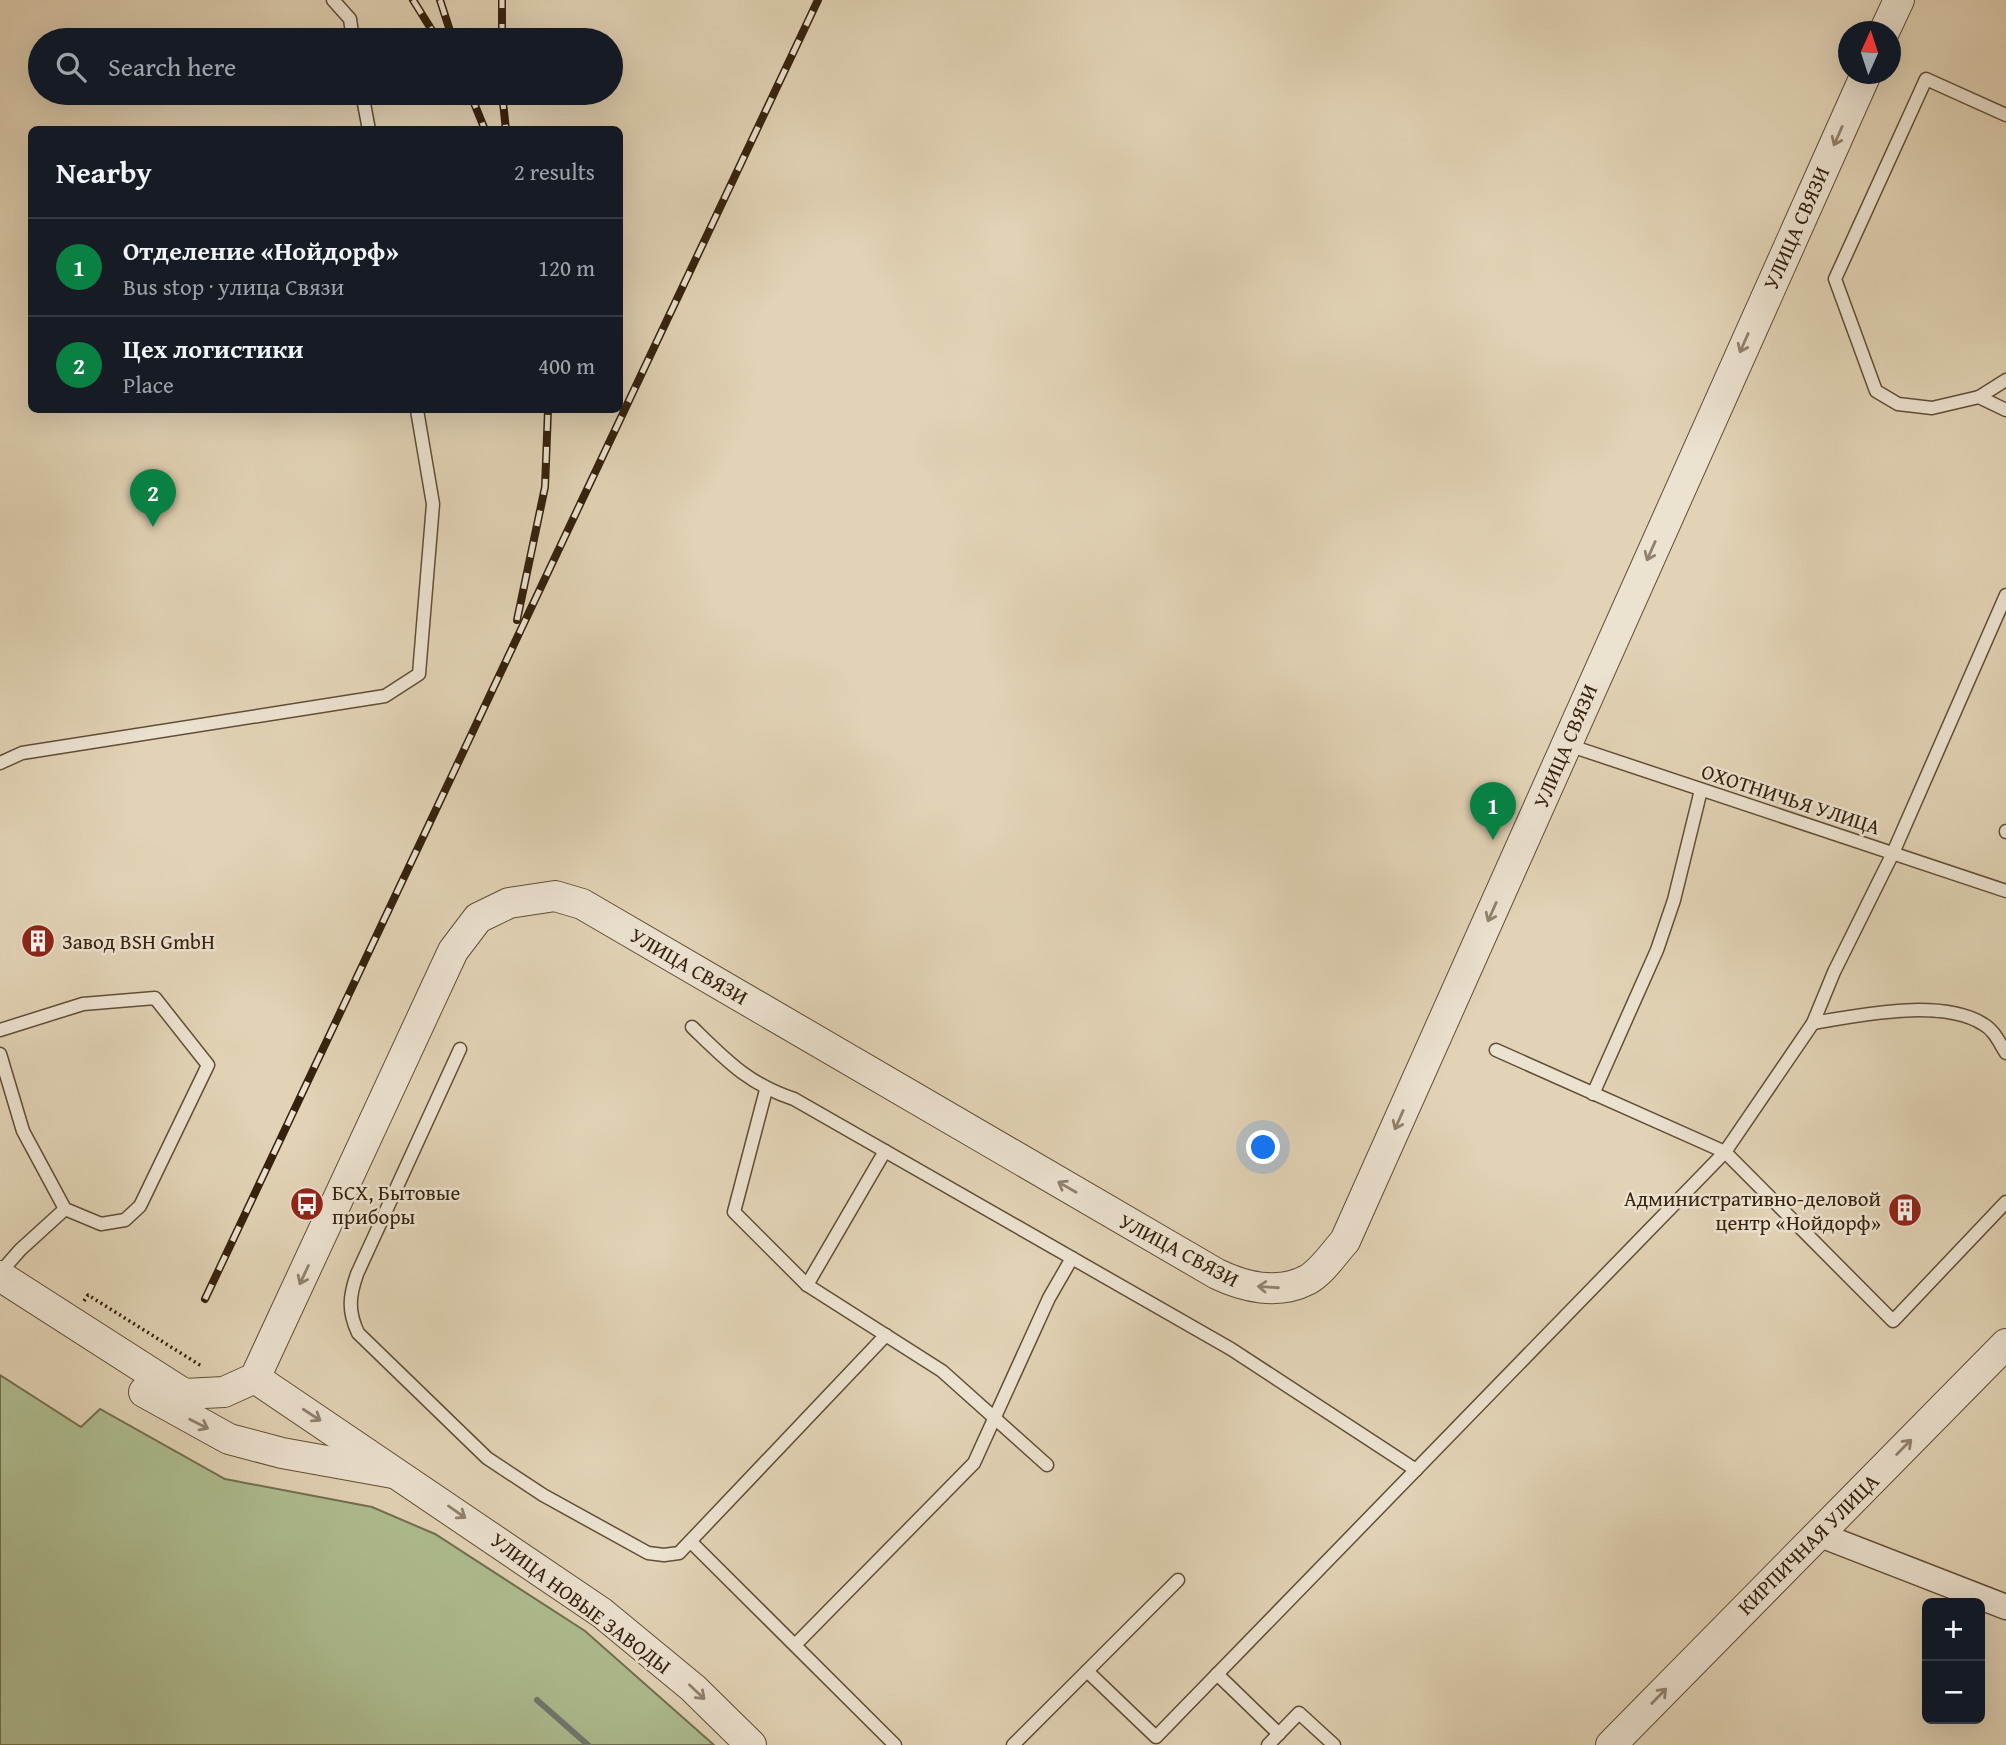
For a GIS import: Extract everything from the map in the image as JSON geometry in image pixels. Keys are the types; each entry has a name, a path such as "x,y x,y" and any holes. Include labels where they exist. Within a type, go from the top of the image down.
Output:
{"street":[{"path":"1889,21 1899,0"},
{"name":"УЛИЦА СВЯЗИ","path":"255,1378 453,951 478,918 509,904 555,896 582,904 1217,1274 1242,1286 1281,1288 1309,1280 1345,1241 1564,744 1861,84"},
{"path":"0,1274 184,1394 216,1381 255,1378"},
{"name":"УЛИЦА НОВЫЕ ЗАВОДЫ","path":"0,1299 179,1414 229,1439 282,1454 401,1474"},
{"name":"КИРПИЧНАЯ УЛИЦА","path":"1611,1745 2006,1344"},
{"name":"УЛИЦА НОВЫЕ ЗАВОДЫ","path":"255,1378 401,1474 602,1613 693,1688 751,1745"},
{"path":"1818,1534 2006,1606"}],"lane":[{"path":"333,0 350,19 351,28"},
{"path":"2006,115 1926,79 1835,279 1875,391 1898,404 1932,408 1979,397 2006,380"},
{"path":"364,105 368,126"},
{"path":"1979,397 2006,410"},
{"path":"0,763 22,753 385,696 419,674 433,504 418,413"},
{"path":"1087,1671 1156,1737 1725,1152 1813,1023 1834,972 1893,853 2006,595"},
{"path":"1993,625 2006,633"},
{"name":"ОХОТНИЧЬЯ УЛИЦА","path":"1564,744 2006,891"},
{"path":"1593,1094 1657,950 1674,900 1701,790"},
{"path":"0,1030 83,1004 155,998 208,1065 140,1206 124,1220 101,1224 65,1209 23,1131 0,1054"},
{"path":"1813,1023 1889,1011 1931,1011 1969,1017 1983,1023 1993,1032 2006,1053"},
{"path":"692,1027 740,1073 766,1090 794,1098 1231,1349 1416,1470"},
{"path":"460,1049 354,1284 350,1314 358,1333 487,1458 543,1495 648,1553 679,1553 886,1335"},
{"path":"1496,1050 1725,1152 1893,1321 2006,1202"},
{"path":"766,1090 734,1212 807,1285 942,1371 1047,1465"},
{"path":"807,1285 885,1151"},
{"path":"0,1274 65,1209"},
{"path":"795,1645 974,1463 1049,1298 1072,1258"},
{"path":"691,1542 895,1745"},
{"path":"1013,1745 1178,1580"},
{"path":"1217,1674 1279,1734"},
{"path":"1268,1745 1299,1713 1334,1745"}],"path":[{"path":"88,1295 216,1381"}],"green space":[{"path":"0,1375 81,1427 100,1409 225,1479 372,1507 435,1534 585,1631 714,1745 0,1745"}],"waterway":[{"path":"537,1700 588,1745"}],"railway":[{"path":"413,0 430,28"},
{"path":"440,0 449,28"},
{"path":"502,0 502,28"},
{"path":"205,1299 818,0"},
{"path":"475,105 483,126"},
{"path":"503,105 506,126"},
{"path":"517,620 545,487 548,413"}],"place":[{"name":"Цех логистики","path":"153,527"},
{"name":"Отделение «Нойдорф»","path":"1493,840"},
{"name":"Завод BSH GmbH","path":"38,941"},
{"name":"БСХ, Бытовые приборы","path":"307,1204"},
{"name":"Административно-деловой центр «Нойдорф»","path":"1905,1210"}]}
